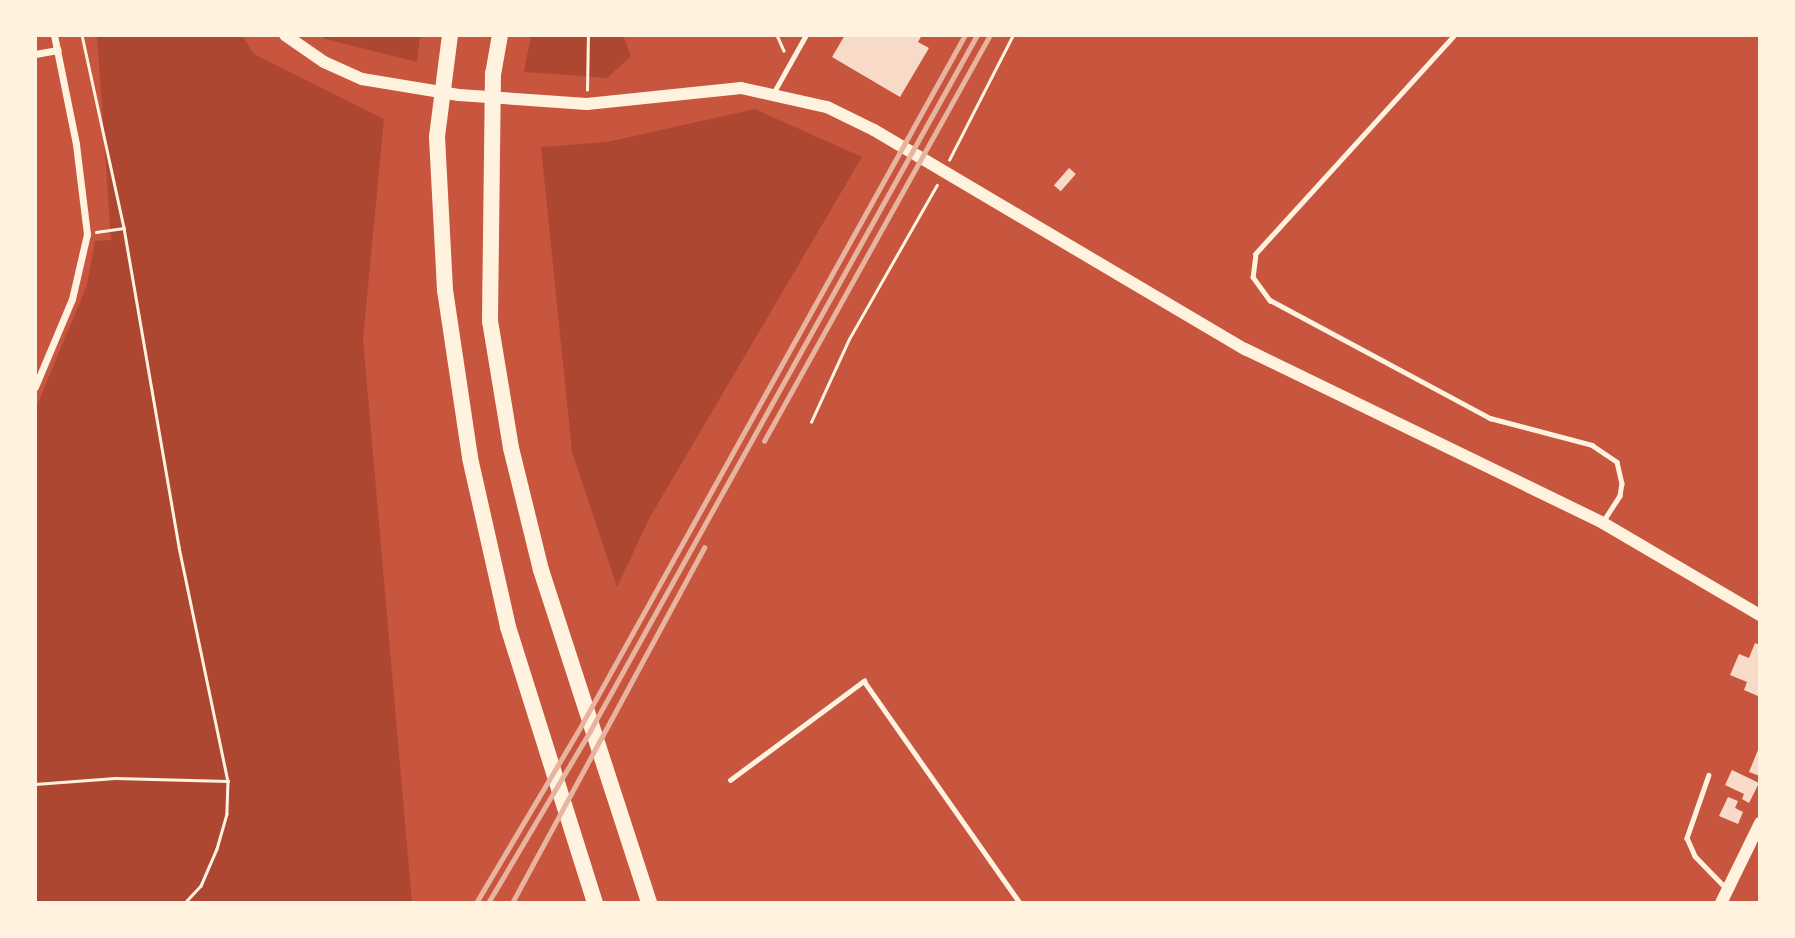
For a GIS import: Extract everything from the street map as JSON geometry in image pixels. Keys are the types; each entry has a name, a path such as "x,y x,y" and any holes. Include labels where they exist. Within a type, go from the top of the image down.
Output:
{"highway":[{"path":"450,35 437,137 445,290 470,458 508,627 595,903"},
{"path":"500,35 493,73 490,321 511,448 541,570 649,903"}],"street":[{"path":"35,387 72,299 87,234 76,144 54,35"},
{"path":"285,35 324,62 362,79 459,95 587,104 720,88 774,92 827,107 874,130 1155,297 1291,373 1603,523 1760,615"},
{"path":"35,54 58,50"},
{"path":"1721,903 1760,823"}],"lane":[{"path":"774,92 806,35"},
{"path":"1455,35 1256,254 1254,277 1270,300 1490,418 1592,444 1617,462 1622,484 1620,496 1603,523"},
{"path":"730,780 864,681 1020,903"},
{"path":"1709,775 1687,838 1695,856 1728,890"}],"path":[{"path":"82,35 124,228 179,547 228,781 227,814 217,849 201,886 185,903"},
{"path":"587,104 588,35"},
{"path":"777,35 790,63"},
{"path":"946,167 1013,35"},
{"path":"811,422 849,340 940,178"},
{"path":"87,234 124,228"},
{"path":"35,784 115,778 228,781"}],"shaded area":[{"path":"97,35 242,35 254,54 384,119 363,339 412,903 35,903 35,410 87,285 95,241 111,240"},
{"path":"321,35 420,35 417,62 325,39"},
{"path":"531,35 623,35 631,56 607,78 524,72"},
{"path":"755,109 862,157 650,517 617,587 572,452 541,147 607,142"}],"building":[{"path":"845,35 922,35 918,42 929,48 900,97 832,57"},
{"path":"1069,168 1076,174 1061,191 1054,185"},
{"path":"1755,643 1760,645 1758,696 1744,690 1747,682 1730,675 1739,654 1749,658"},
{"path":"1760,745 1760,776 1749,772"},
{"path":"1732,770 1759,783 1749,803 1742,799 1744,794 1725,785"},
{"path":"1728,797 1738,801 1735,808 1743,812 1738,824 1719,816"}],"railway":[{"path":"476,903 581,726 965,35"},
{"path":"488,903 590,731 977,35"},
{"path":"764,441 990,35"},
{"path":"512,903 704,548"}]}
